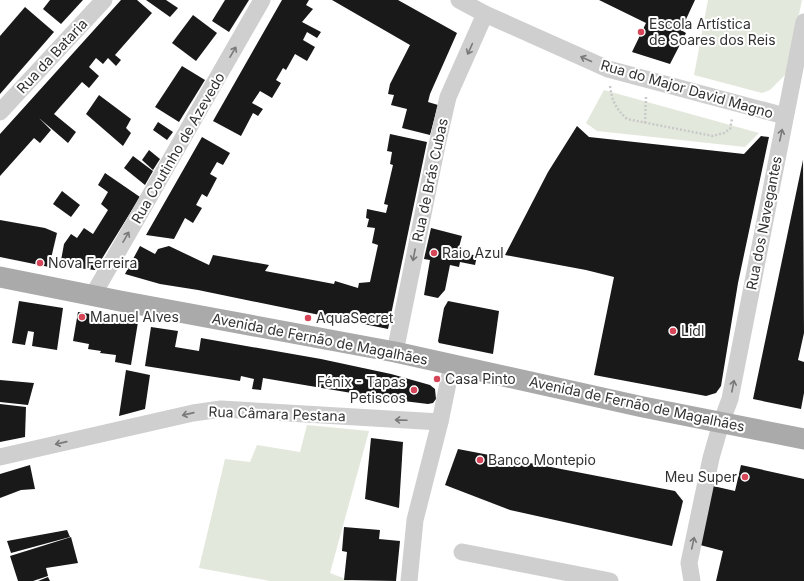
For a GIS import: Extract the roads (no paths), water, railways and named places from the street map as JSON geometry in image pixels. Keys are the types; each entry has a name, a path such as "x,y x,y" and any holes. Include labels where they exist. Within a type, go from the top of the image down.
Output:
{"main road":[{"name":"Avenida de Fernão de Magalhães","path":"1,280 395,352 721,423 804,439"}],"street":[{"name":"Rua da Bataria","path":"0,112 104,0"},
{"name":"Rua Coutinho de Azevedo","path":"93,296 262,0"},
{"name":"Rua do Major David Magno","path":"459,0 485,14 608,69 785,116"},
{"name":"Rua de Brás Cubas","path":"395,352 448,97 485,14"},
{"name":"Rua dos Navegantes","path":"692,581 689,563 711,458 721,423 730,399 804,22"},
{"path":"409,581 415,520 440,422 452,364"},
{"name":"Rua Câmara Pestana","path":"0,457 193,413 221,409 440,422"},
{"path":"462,552 610,581"}],"place":[{"name":"Escola Artística de Soares dos Reis","path":"641,32"},
{"name":"Raio Azul","path":"434,253"},
{"name":"Nova Ferreira","path":"40,263"},
{"name":"Manuel Alves","path":"82,317"},
{"name":"AquaSecret","path":"308,318"},
{"name":"Lidl","path":"673,331"},
{"name":"Casa Pinto","path":"437,379"},
{"name":"Fénix - Tapas Petiscos","path":"414,390"},
{"name":"Banco Montepio","path":"480,460"},
{"name":"Meu Super","path":"745,477"}]}
